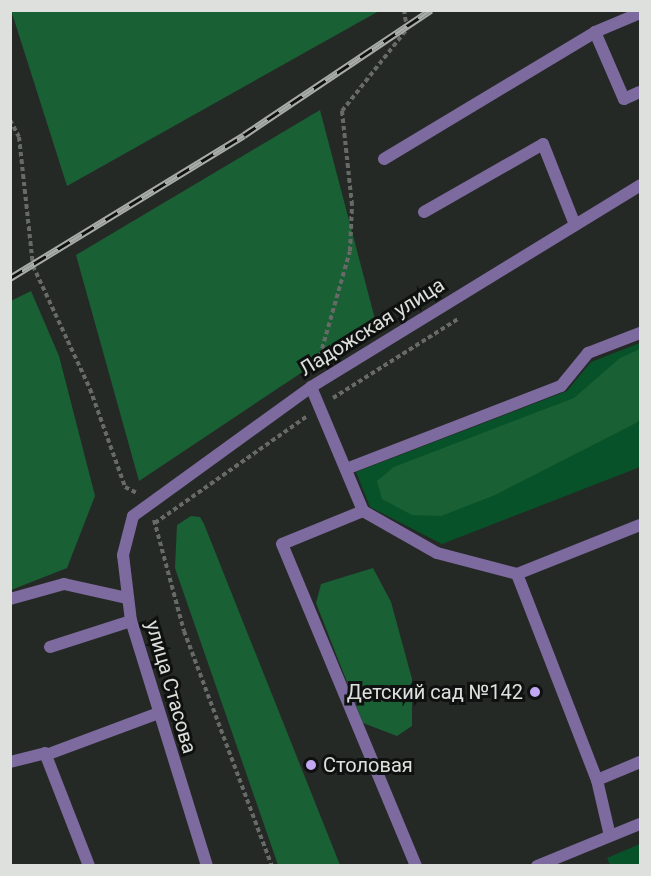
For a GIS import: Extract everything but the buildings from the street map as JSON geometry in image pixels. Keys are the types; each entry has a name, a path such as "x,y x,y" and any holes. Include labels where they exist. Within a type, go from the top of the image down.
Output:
{"street":[{"path":"384,159 595,32 640,13"},
{"path":"595,32 624,99 640,92"},
{"path":"424,212 543,144 575,225"},
{"name":"Ладожская улица","path":"133,516 148,500 311,387 640,185"},
{"path":"346,469 561,386 588,353 640,333"},
{"path":"311,387 363,511 437,553 517,574 640,525"},
{"path":"363,511 282,544 416,866"},
{"name":"улица Стасова","path":"133,516 123,555 131,621 156,714 207,866"},
{"path":"517,574 597,780 610,836"},
{"path":"10,599 64,584 127,598"},
{"path":"50,648 131,621"},
{"path":"46,755 156,714"},
{"path":"10,762 39,751 46,755 88,866"},
{"path":"597,780 640,762"},
{"path":"537,866 640,824"}],"path":[{"path":"311,387 350,251 352,205 342,111 407,29 404,10"},
{"path":"10,120 19,137 32,258 36,272 90,389 125,487 148,500 184,631 272,866"},
{"path":"155,523 320,407 470,311"}],"green space":[{"path":"11,10 379,10 379,11 67,186"},
{"path":"320,110 376,323 139,481 76,255"},
{"path":"31,291 59,356 95,496 67,568 11,590 11,301"},
{"path":"640,343 640,467 442,544 370,507 356,472 567,391 591,362"},
{"path":"640,349 640,419 636,423 495,495 441,516 412,515 382,499 377,481 394,467 574,398 620,358"},
{"path":"191,516 200,517 204,524 340,865 278,865 175,568 177,525"},
{"path":"373,568 391,602 412,679 412,726 397,736 363,723 316,603 321,584"},
{"path":"640,844 640,865 610,865 607,858"}],"railway":[{"path":"10,278 244,135 431,10"}],"place":[{"name":"Детский сад №142","path":"535,692"},
{"name":"Столовая","path":"311,765"}]}
